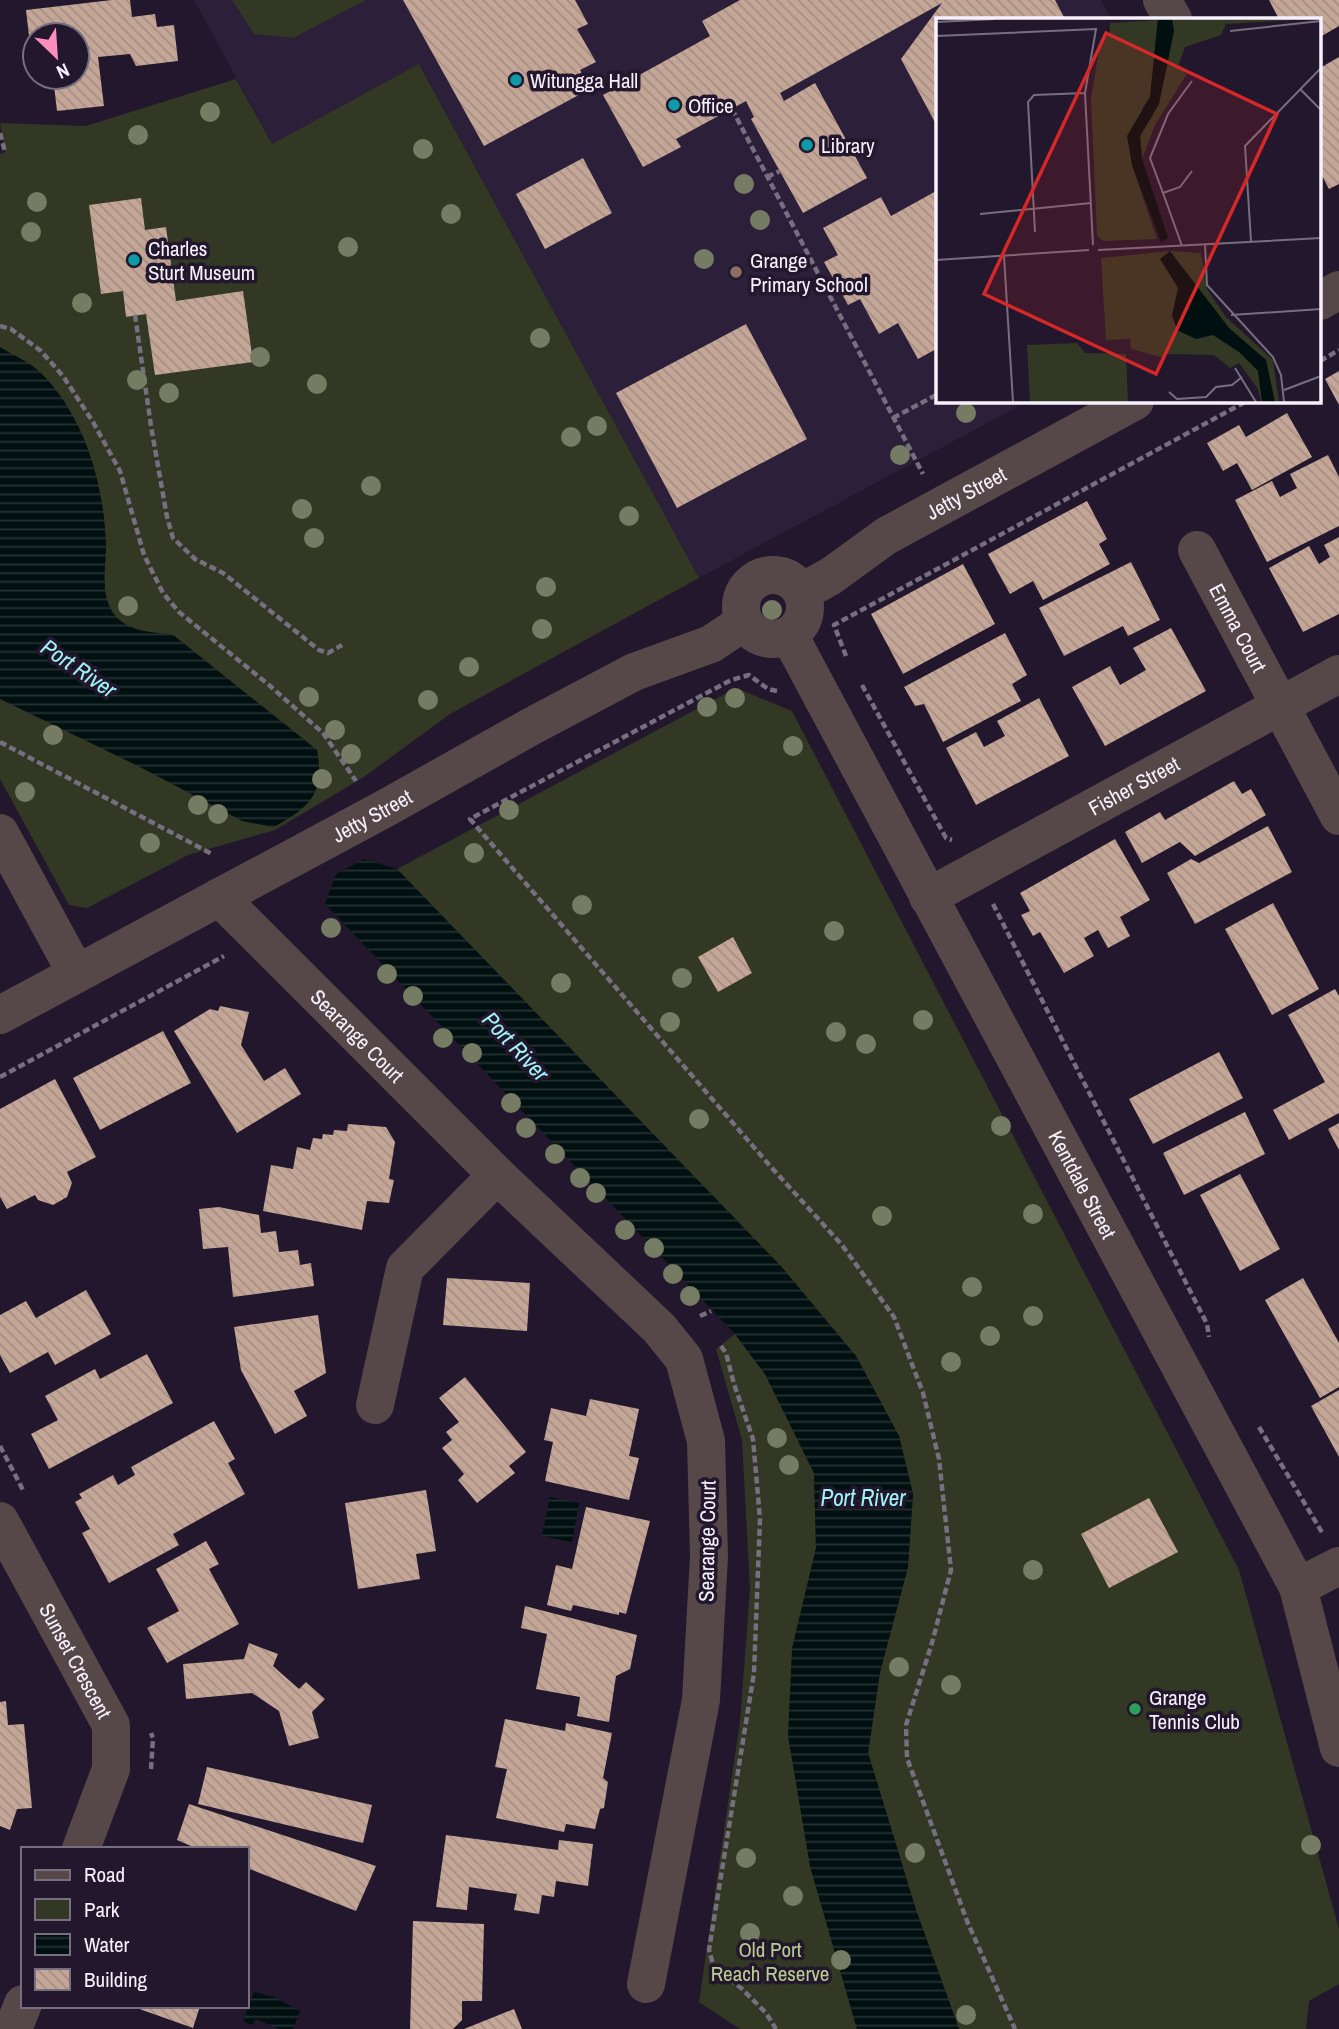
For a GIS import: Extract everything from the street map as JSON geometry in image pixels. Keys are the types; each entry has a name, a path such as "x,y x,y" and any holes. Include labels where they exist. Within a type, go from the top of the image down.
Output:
{"street":[{"path":"1162,0 1172,18"},
{"name":"Jetty Street","path":"802,592 831,576 886,536 1133,402"},
{"name":"Emma Court","path":"1197,550 1339,816"},
{"path":"763,576 785,577 802,592 805,611 797,629 789,635 780,639 759,637 744,622 740,611 745,590 753,581 763,576"},
{"name":"Jetty Street","path":"0,1014 622,678 711,643 744,622"},
{"name":"Kentdale Street","path":"789,635 1298,1587 1339,1748"},
{"name":"Fisher Street","path":"928,897 1339,674"},
{"path":"0,833 76,973"},
{"name":"Searange Court","path":"219,897 497,1175 659,1328 684,1359 706,1441 709,1556 701,1700 646,1984"},
{"path":"375,1405 405,1268 497,1175"},
{"name":"Sunset Crescent","path":"0,1521 111,1725 111,1769 82,1847"},
{"path":"1298,1587 1337,1567"},
{"path":"13,2029 21,2008"}],"path":[{"path":"732,109 940,506"},
{"path":"0,133 5,152"},
{"path":"767,177 780,171"},
{"path":"135,315 151,426 173,538 195,559 223,573 319,650 328,653 342,645"},
{"path":"0,326 11,329 41,351 63,376 93,422 120,471 144,555 163,593 179,612 323,733 361,789"},
{"path":"1322,360 1339,350"},
{"path":"893,418 936,395"},
{"path":"853,668 834,625 1245,402"},
{"path":"789,693 768,689 748,675 731,680 470,819 771,1167 842,1245 894,1318 923,1393 939,1459 951,1570 932,1643 906,1725 907,1758 967,1921 1015,2029"},
{"path":"859,680 946,838 965,846 1207,1324 1210,1346"},
{"path":"0,742 212,854"},
{"path":"0,1077 259,937"},
{"path":"1253,1418 1325,1538 1337,1567"}],"shaded area":[{"name":"Grange Primary School","path":"194,0 1101,0 1110,18 936,18 936,402 1026,402 699,578 420,65 272,144"}],"green space":[{"path":"232,0 366,0 293,38 254,34"},
{"path":"419,64 699,578 450,714 364,777 275,830 188,855 87,908 69,905 0,779 0,154 5,152 0,123 86,126 236,79 272,144"},
{"path":"736,688 792,711 1239,1570 1339,1929 1339,1984 1309,2001 1306,2029 959,2029 916,1910 868,1753 880,1672 908,1567 913,1494 899,1436 856,1356 397,869"},
{"name":"Old Port Reach Reserve","path":"735,1334 765,1374 814,1473 816,1548 792,1649 810,1866 857,2029 740,2029 699,2002 740,1721 750,1589 742,1440 716,1349"}],"water":[{"name":"Port River","path":"0,347 41,373 69,410 80,431 96,475 101,499 106,545 105,588 113,613 132,627 148,632 172,634 317,750 319,778 312,798 287,820 274,827 242,821 140,767 0,699"},
{"name":"Port River","path":"364,859 397,869 780,1265 856,1356 899,1436 913,1494 908,1567 880,1672 868,1753 916,1910 959,2029 857,2029 810,1866 788,1736 792,1649 816,1548 814,1473 765,1374 735,1334 325,904 336,874"},
{"path":"550,1497 579,1503 572,1542 542,1536"},
{"path":"254,1992 274,1997 300,2011 293,2029 279,2029 256,2019 252,2025 243,2021"}],"building":[{"path":"130,0 132,17 155,14 157,27 174,25 178,61 136,66 130,54 98,57 104,106 57,111 55,91 91,91 91,21 27,21 26,10"},
{"name":"Witungga Hall","path":"403,0 575,0 588,24 577,29 596,62 580,70 590,89 484,146"},
{"path":"740,0 1055,0 1064,18 936,18 936,124 901,59 942,3 780,93 784,101 815,83 867,178 803,213 751,119 754,117 746,101 676,139 681,147 643,167 603,95 710,36 702,21"},
{"path":"1269,0 1339,0 1339,26 1322,36 1322,18 1278,18"},
{"path":"1339,57 1339,184 1329,189 1322,176 1322,67"},
{"path":"583,158 612,213 545,249 516,194"},
{"path":"936,191 936,349 918,359 898,323 879,334 860,299 848,305 824,262 838,255 823,228 881,197 891,216"},
{"name":"Charles Sturt Museum","path":"141,198 145,230 166,227 176,301 243,291 253,362 155,375 146,314 126,317 123,291 101,294 89,205"},
{"path":"746,324 807,439 677,508 616,393"},
{"path":"1339,371 1339,405 1325,379"},
{"path":"1287,413 1312,457 1252,490 1237,463 1223,471 1207,443 1239,425 1246,437"},
{"path":"1328,455 1339,477 1339,526 1267,562 1235,500 1272,481 1280,497 1297,488 1290,474"},
{"path":"1087,501 1107,539 1099,544 1110,564 1043,600 1033,581 1010,594 988,554"},
{"path":"1339,537 1339,614 1303,632 1269,568 1309,546 1319,564 1330,557 1324,545"},
{"path":"1131,562 1160,620 1128,636 1123,626 1064,656 1039,608"},
{"path":"963,564 995,624 903,674 871,614"},
{"path":"1171,628 1206,691 1105,746 1072,687 1110,666 1120,685 1146,670 1133,648"},
{"path":"1005,633 1027,675 1012,684 1021,701 943,742 924,704 915,706 904,687"},
{"path":"1039,698 1069,756 976,805 946,748 976,732 984,747 1005,736 997,721"},
{"path":"1234,781 1242,794 1251,789 1266,815 1195,856 1180,842 1142,863 1125,832 1160,812 1165,820"},
{"path":"1268,826 1292,872 1195,924 1167,873 1191,859 1199,863"},
{"path":"1115,839 1150,900 1120,917 1130,936 1108,948 1098,930 1084,938 1094,956 1064,973 1040,932 1033,936 1021,915 1030,911 1020,893"},
{"path":"1273,903 1319,989 1272,1015 1225,929"},
{"path":"733,937 752,973 718,992 698,957"},
{"path":"1335,989 1339,996 1339,1113 1289,1140 1273,1110 1325,1082 1288,1015"},
{"path":"220,1006 249,1012 241,1045 264,1081 285,1068 301,1094 237,1133 174,1031 210,1009 218,1011"},
{"path":"163,1031 191,1083 100,1130 73,1078"},
{"path":"1219,1052 1243,1098 1153,1144 1129,1099"},
{"path":"55,1079 96,1157 67,1172 72,1183 67,1197 53,1205 38,1200 35,1195 7,1209 0,1197 0,1109"},
{"path":"1245,1112 1265,1154 1184,1195 1163,1153"},
{"path":"1339,1123 1339,1150 1328,1129"},
{"path":"348,1124 386,1127 395,1142 389,1179 394,1180 389,1203 367,1201 362,1230 263,1211 271,1165 293,1169 297,1147 310,1150 313,1138 322,1139 323,1134 333,1135 334,1130 347,1131"},
{"path":"1240,1174 1280,1249 1240,1271 1200,1195"},
{"path":"219,1207 259,1215 261,1233 276,1231 279,1252 298,1250 300,1265 311,1263 314,1286 233,1297 228,1247 203,1249 199,1209"},
{"path":"447,1278 530,1283 527,1331 443,1325"},
{"path":"1303,1278 1339,1343 1339,1387 1320,1398 1265,1300"},
{"path":"86,1290 111,1334 55,1365 48,1352 10,1373 0,1355 0,1315 26,1301 36,1318"},
{"path":"318,1315 326,1373 294,1391 307,1416 275,1434 241,1370 234,1327"},
{"path":"147,1354 173,1403 49,1469 31,1434 58,1420 45,1396 95,1369 100,1379"},
{"path":"465,1377 526,1452 509,1466 515,1473 477,1503 458,1480 464,1474 442,1448 452,1440 446,1432 459,1422 439,1398"},
{"path":"1339,1390 1339,1457 1311,1406"},
{"path":"590,1399 639,1409 629,1456 639,1458 629,1500 545,1481 553,1442 544,1440 551,1408 586,1416"},
{"path":"214,1421 235,1459 228,1463 245,1494 173,1534 179,1545 109,1583 82,1533 90,1529 75,1502 82,1498 79,1494 113,1475 118,1485 135,1475 131,1467"},
{"path":"426,1490 436,1551 416,1554 420,1579 358,1589 345,1503"},
{"path":"1149,1498 1178,1552 1109,1588 1081,1534"},
{"path":"586,1507 650,1521 626,1614 619,1612 619,1615 573,1605 571,1611 547,1605 556,1565 572,1569"},
{"path":"206,1541 219,1564 209,1569 239,1624 167,1663 147,1628 179,1611 156,1569"},
{"path":"525,1606 637,1635 630,1669 616,1676 609,1722 577,1716 580,1697 536,1689 547,1634 521,1628"},
{"path":"249,1643 278,1654 273,1666 299,1689 306,1682 325,1699 312,1712 319,1738 289,1746 279,1711 252,1693 186,1699 183,1664 244,1659"},
{"path":"6,1701 8,1725 24,1724 32,1808 17,1809 10,1830 0,1826 0,1702"},
{"path":"505,1719 565,1731 566,1723 612,1733 603,1778 608,1782 604,1808 600,1809 595,1829 566,1824 564,1832 496,1818 507,1769 495,1767"},
{"path":"207,1767 372,1805 363,1843 198,1804"},
{"path":"189,1804 376,1866 356,1911 248,1868 248,1847 193,1847 177,1840"},
{"path":"446,1835 558,1850 559,1840 593,1844 588,1886 556,1881 554,1897 542,1895 539,1914 514,1910 517,1894 469,1887 467,1910 436,1907"},
{"path":"413,1921 484,1924 482,2001 462,2001 462,2020 453,2029 410,2029"},
{"path":"137,2008 199,2008 193,2028"},
{"path":"514,2009 522,2029 464,2029"}],"place":[{"name":"Witungga Hall","path":"516,80"},
{"name":"Office","path":"674,105"},
{"name":"Library","path":"807,145"},
{"name":"Charles Sturt Museum","path":"134,260"},
{"name":"Grange Primary School","path":"736,272"},
{"name":"Grange Tennis Club","path":"1135,1709"}]}
